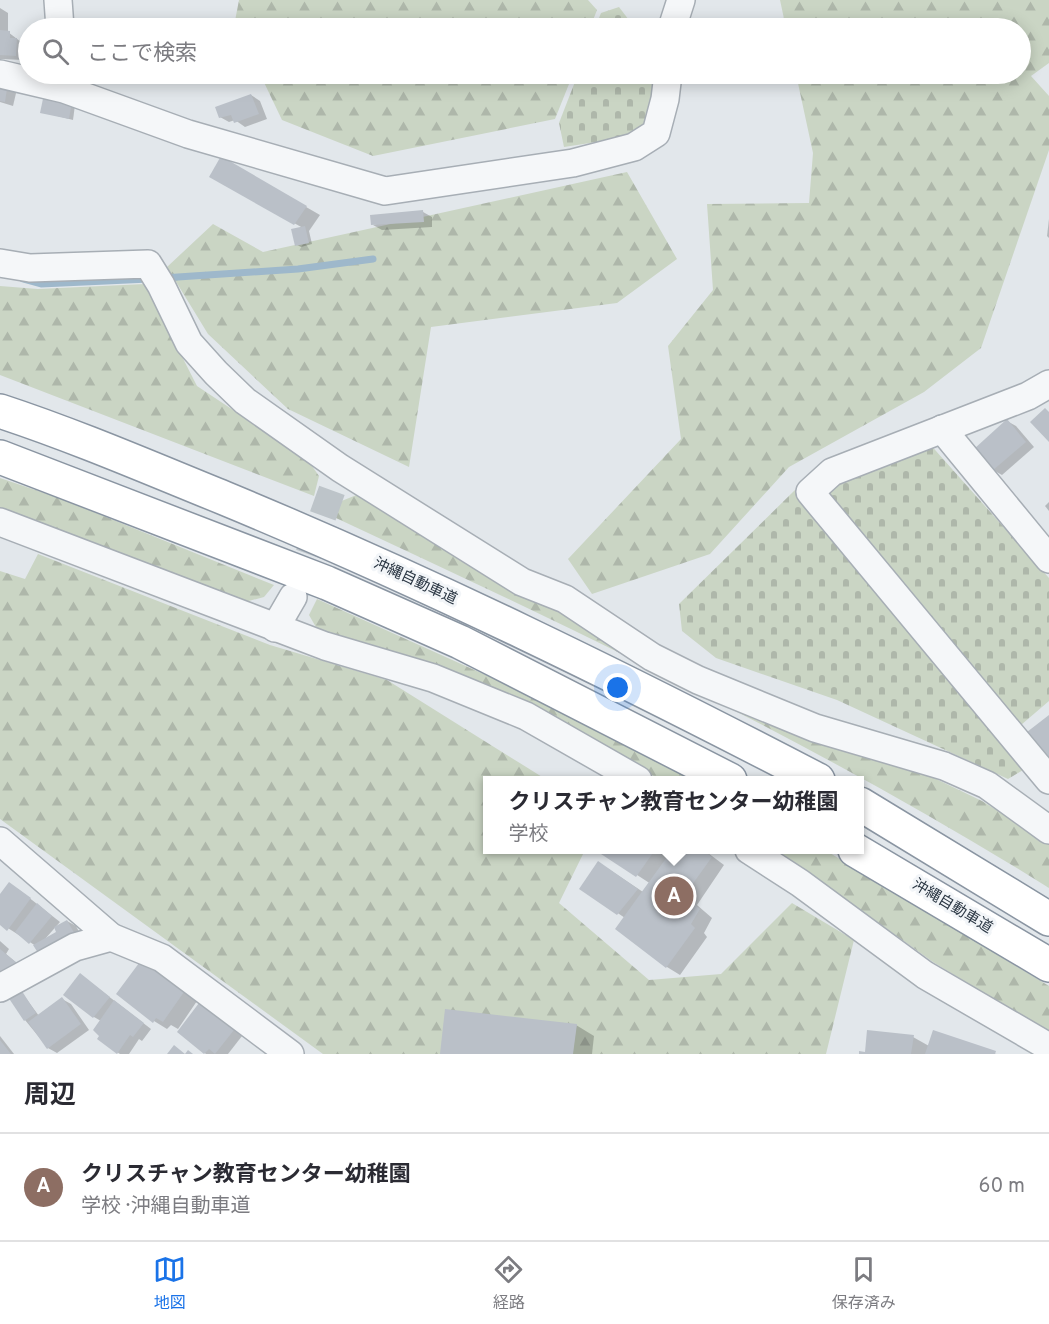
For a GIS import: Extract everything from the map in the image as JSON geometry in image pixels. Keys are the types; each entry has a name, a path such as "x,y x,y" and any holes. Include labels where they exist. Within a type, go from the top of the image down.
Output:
{"highway":[{"name":"沖縄自動車道","path":"0,411 174,478 327,541 646,690 810,776"},
{"path":"0,457 327,583 450,638 722,776"},
{"path":"864,806 1049,919"},
{"name":"沖縄自動車道","path":"863,854 1049,965"}],"street":[{"path":"58,0 59,18"},
{"path":"675,18 681,0"},
{"path":"0,74 18,76"},
{"path":"71,84 188,134 386,192 573,163 634,147 656,133 666,99 667,84"},
{"path":"0,263 30,268 155,274 189,343 245,400 340,468 522,582 565,599 652,657 698,680 815,728 944,766 987,785 1048,826"},
{"path":"1049,384 1028,396 832,472 810,492 1049,780"},
{"path":"942,429 1049,559"},
{"path":"0,522 275,628 325,646 433,678 516,712 631,776"},
{"path":"275,628 293,597"},
{"path":"0,841 111,937 162,958 290,1054"},
{"path":"756,854 800,883 925,975 1049,1047"},
{"path":"0,988 75,947 111,937"}],"green space":[{"path":"239,0 588,0 597,10 594,18 236,18"},
{"path":"780,0 1049,0 1049,63 1031,76 1031,18 784,18"},
{"path":"619,7 627,18 599,18 601,13"},
{"path":"1031,76 1049,96 1049,150 981,348 924,392 789,467 710,554 592,594 568,559 681,439 668,346 713,290 707,204 809,203 813,153 798,84 1031,84"},
{"path":"265,84 569,84 555,119 373,156 282,120"},
{"path":"574,84 658,84 649,124 629,137 564,147 559,123"},
{"path":"627,172 677,259 617,303 431,327 409,467 288,409 208,334 167,267 213,224 263,252"},
{"path":"145,284 197,386 307,459 319,476 314,496 0,375 0,286 38,289"},
{"path":"928,442 1049,578 1049,701 1007,737 1028,767 1008,779 837,700 716,658 682,631 679,604 795,490"},
{"path":"0,478 59,498 274,585 264,597 245,602 0,508"},
{"path":"359,494 574,620 909,766 982,801 1049,843 1049,888 864,779 864,776 858,776 609,647 336,518 339,502"},
{"path":"38,554 270,645 387,680 541,776 483,776 483,854 583,854 559,903 649,980 721,974 792,903 854,940 826,1054 323,1054 0,819 0,571 25,579"},
{"path":"317,599 623,737 695,776 654,776 550,719 424,661 317,629 309,615"},
{"path":"783,854 832,854 1049,986 1049,1033 933,962"}],"building":[{"path":"0,30 10,31 10,38 17,38 16,56 0,55"},
{"path":"0,80 8,82 5,102 0,101"},
{"path":"44,94 72,101 69,119 40,113"},
{"path":"251,94 259,114 234,123 231,115 219,118 215,107"},
{"path":"221,156 307,206 294,225 209,177"},
{"path":"423,210 424,222 371,225 370,215"},
{"path":"305,226 309,243 295,246 291,229"},
{"path":"1045,408 1049,412 1049,442 1030,422"},
{"path":"1007,419 1026,442 992,471 974,449"},
{"path":"1049,715 1049,758 1027,732"},
{"path":"601,854 652,854 636,877"},
{"path":"669,854 708,854 712,857 684,896 700,909 691,924 695,928 666,968 615,929"},
{"path":"598,861 638,889 617,915 579,889"},
{"path":"9,882 31,898 7,931 0,925 0,894"},
{"path":"37,903 52,916 29,944 15,932"},
{"path":"67,920 77,938 40,956 33,945 56,932 54,927"},
{"path":"0,949 23,968 0,975"},
{"path":"142,959 184,992 163,1022 156,1018 153,1023 116,994"},
{"path":"80,973 110,997 93,1018 63,995"},
{"path":"20,988 36,1013 24,1021 8,997"},
{"path":"62,997 81,1024 47,1049 28,1022"},
{"path":"114,1000 144,1023 133,1037 130,1035 117,1054 97,1039 99,1036 93,1030"},
{"path":"199,1003 234,1030 215,1054 209,1049 204,1054 177,1032"},
{"path":"445,1009 577,1024 573,1054 440,1054"},
{"path":"867,1030 914,1035 911,1054 859,1054 859,1051 865,1052"},
{"path":"933,1030 996,1051 995,1054 925,1054"},
{"path":"0,1040 11,1054 0,1054"},
{"path":"174,1045 185,1054 167,1054"}],"waterway":[{"path":"163,278 298,269 373,259"},
{"path":"23,279 41,284 149,279"}],"tunnel":[{"path":"295,593 340,468"}],"place":[{"name":"クリスチャン教育センター幼稚園","path":"674,896"}]}
